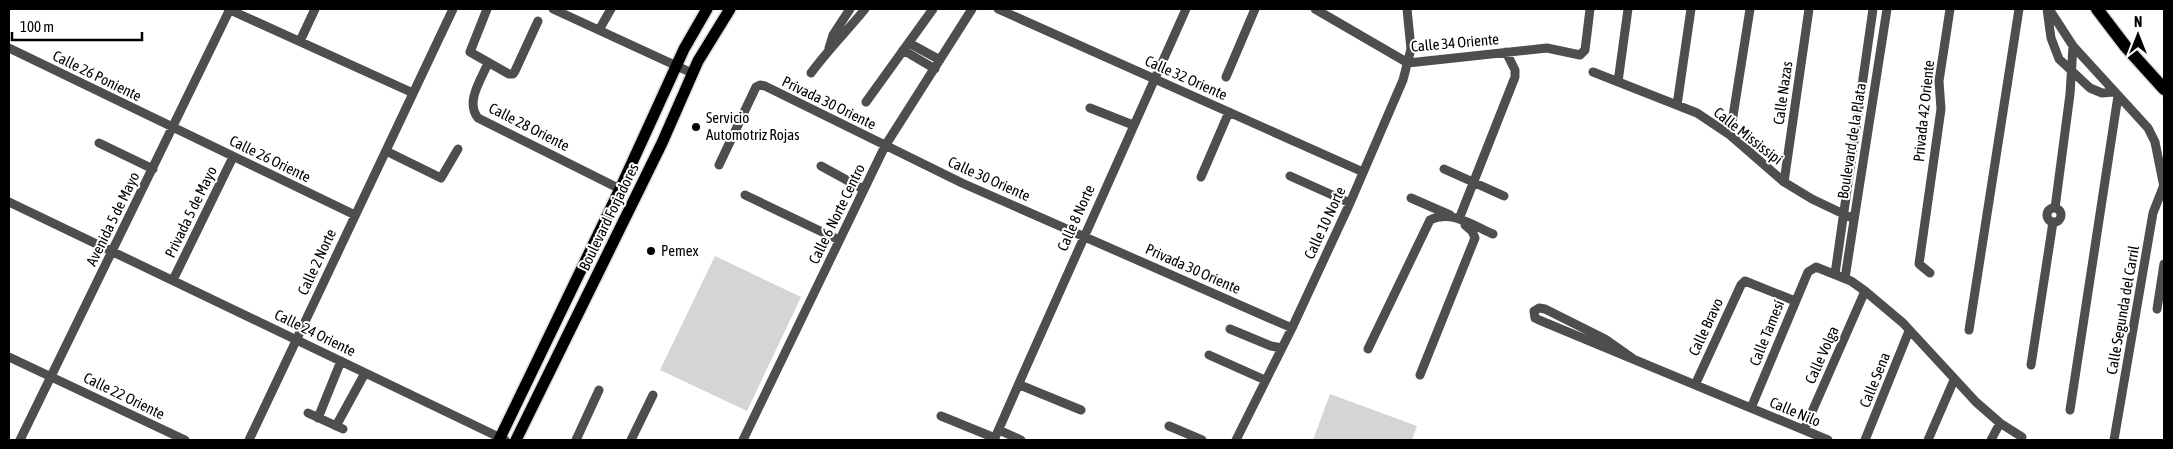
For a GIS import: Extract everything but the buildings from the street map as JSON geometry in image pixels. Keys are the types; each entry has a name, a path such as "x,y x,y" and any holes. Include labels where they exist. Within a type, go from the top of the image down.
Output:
{"highway":[{"path":"2097,9 2126,47 2164,88"}],"main road":[{"name":"Boulevard Forjadores","path":"502,440 676,67 706,9"},
{"name":"Boulevard Forjadores","path":"516,440 662,143 692,73 719,24 730,9"}],"street":[{"path":"229,9 412,94"},
{"name":"Avenida 5 de Mayo","path":"20,440 173,128 229,9"},
{"path":"300,41 315,9"},
{"name":"Calle 2 Norte","path":"249,440 453,9"},
{"path":"488,9 470,52 488,63 513,74 538,21"},
{"path":"553,9 692,73"},
{"path":"598,30 611,9"},
{"path":"830,48 833,34 849,9 859,17"},
{"path":"810,73 865,9"},
{"path":"866,102 933,9"},
{"name":"Calle 6 Norte Centro","path":"742,440 885,146 972,9"},
{"name":"Calle 32 Oriente","path":"998,9 1363,172"},
{"name":"Calle 8 Norte","path":"996,436 1020,385 1083,236 1186,9"},
{"path":"1226,77 1255,9"},
{"name":"Calle 34 Oriente","path":"1315,9 1408,62 1547,48 1580,55 1585,50 1590,9"},
{"name":"Calle 10 Norte","path":"1236,440 1292,328 1350,203 1403,80 1411,49 1407,9"},
{"path":"1618,82 1628,9"},
{"path":"1677,105 1691,9"},
{"path":"1730,135 1750,9"},
{"name":"Calle Nazas","path":"1784,182 1810,9"},
{"name":"Boulevard de la Plata","path":"1834,274 1873,9"},
{"name":"Boulevard de la Plata","path":"1845,278 1888,9"},
{"name":"Privada 42 Oriente","path":"1930,273 1919,264 1918,245 1941,109 1939,81 1950,9"},
{"path":"1970,330 2019,9"},
{"path":"2048,9 2073,46 2148,128 2155,142 2164,186"},
{"path":"2048,9 2054,50 2059,59 2095,91 2116,94"},
{"path":"906,46 940,60"},
{"path":"906,46 935,69"},
{"path":"2031,365 2053,222 2060,218 2059,210 2055,208 2070,94 2073,46"},
{"name":"Calle 26 Poniente","path":"9,48 173,128"},
{"path":"1456,217 1474,182 1515,77 1515,70 1506,52"},
{"name":"Calle 28 Oriente","path":"488,63 472,103 472,111 478,118 620,189"},
{"path":"2070,94 2090,66"},
{"name":"Calle Mississipi","path":"1592,72 1697,114 1730,135 1784,182 1812,199 1854,220"},
{"name":"Privada 30 Oriente","path":"719,164 756,88 760,86 885,146"},
{"path":"2070,410 2116,94"},
{"path":"1090,108 1133,125"},
{"path":"1201,177 1230,112"},
{"name":"Calle 26 Oriente","path":"173,128 355,215"},
{"path":"2155,142 2164,145"},
{"path":"99,143 153,168"},
{"name":"Calle 30 Oriente","path":"885,146 962,183 1083,236"},
{"path":"386,151 441,178 458,149"},
{"name":"Privada 5 de Mayo","path":"173,280 233,157"},
{"path":"821,166 863,189"},
{"path":"1444,169 1504,196"},
{"path":"1290,176 1350,203"},
{"name":"Calle Segunda del Carril","path":"2114,440 2153,214 2164,186"},
{"path":"745,195 839,240"},
{"path":"1411,198 1493,234"},
{"name":"Calle 24 Oriente","path":"9,202 502,440"},
{"path":"1368,350 1430,220 1437,216 1456,217 1472,231 1474,238 1420,375"},
{"name":"Privada 30 Oriente","path":"1083,236 1292,328"},
{"path":"2157,309 2164,264"},
{"name":"Calle Tamesí","path":"1751,408 1808,272 1816,267 1834,274"},
{"path":"1834,274 1845,278 1865,291 1909,330 1954,380 2000,423 2022,437"},
{"name":"Calle Bravo","path":"1695,385 1741,285 1745,281 1795,301"},
{"name":"Calle Volga","path":"1804,430 1865,291"},
{"path":"1539,308 1545,309 1605,339 1632,358 1539,320 1535,318 1534,311 1539,308"},
{"path":"1230,329 1271,346 1282,348"},
{"name":"Calle Sena","path":"1865,440 1909,330"},
{"path":"1209,355 1265,380"},
{"name":"Calle 22 Oriente","path":"9,356 185,440"},
{"name":"Calle Nilo","path":"1632,358 1828,440"},
{"path":"318,418 341,361"},
{"path":"308,413 339,428 365,373"},
{"path":"1928,440 1954,380"},
{"path":"1020,385 1081,410"},
{"path":"576,440 599,390"},
{"path":"631,440 652,395"},
{"path":"941,416 996,436 1021,440"},
{"path":"1991,440 2000,423"},
{"path":"1169,426 1202,440"}],"shaded area":[{"path":"715,256 801,297 747,411 660,370"},
{"path":"1330,394 1417,426 1412,440 1313,440"}],"place":[{"name":"Servicio Automotriz Rojas","path":"696,127"},
{"name":"Pemex","path":"651,251"}]}
